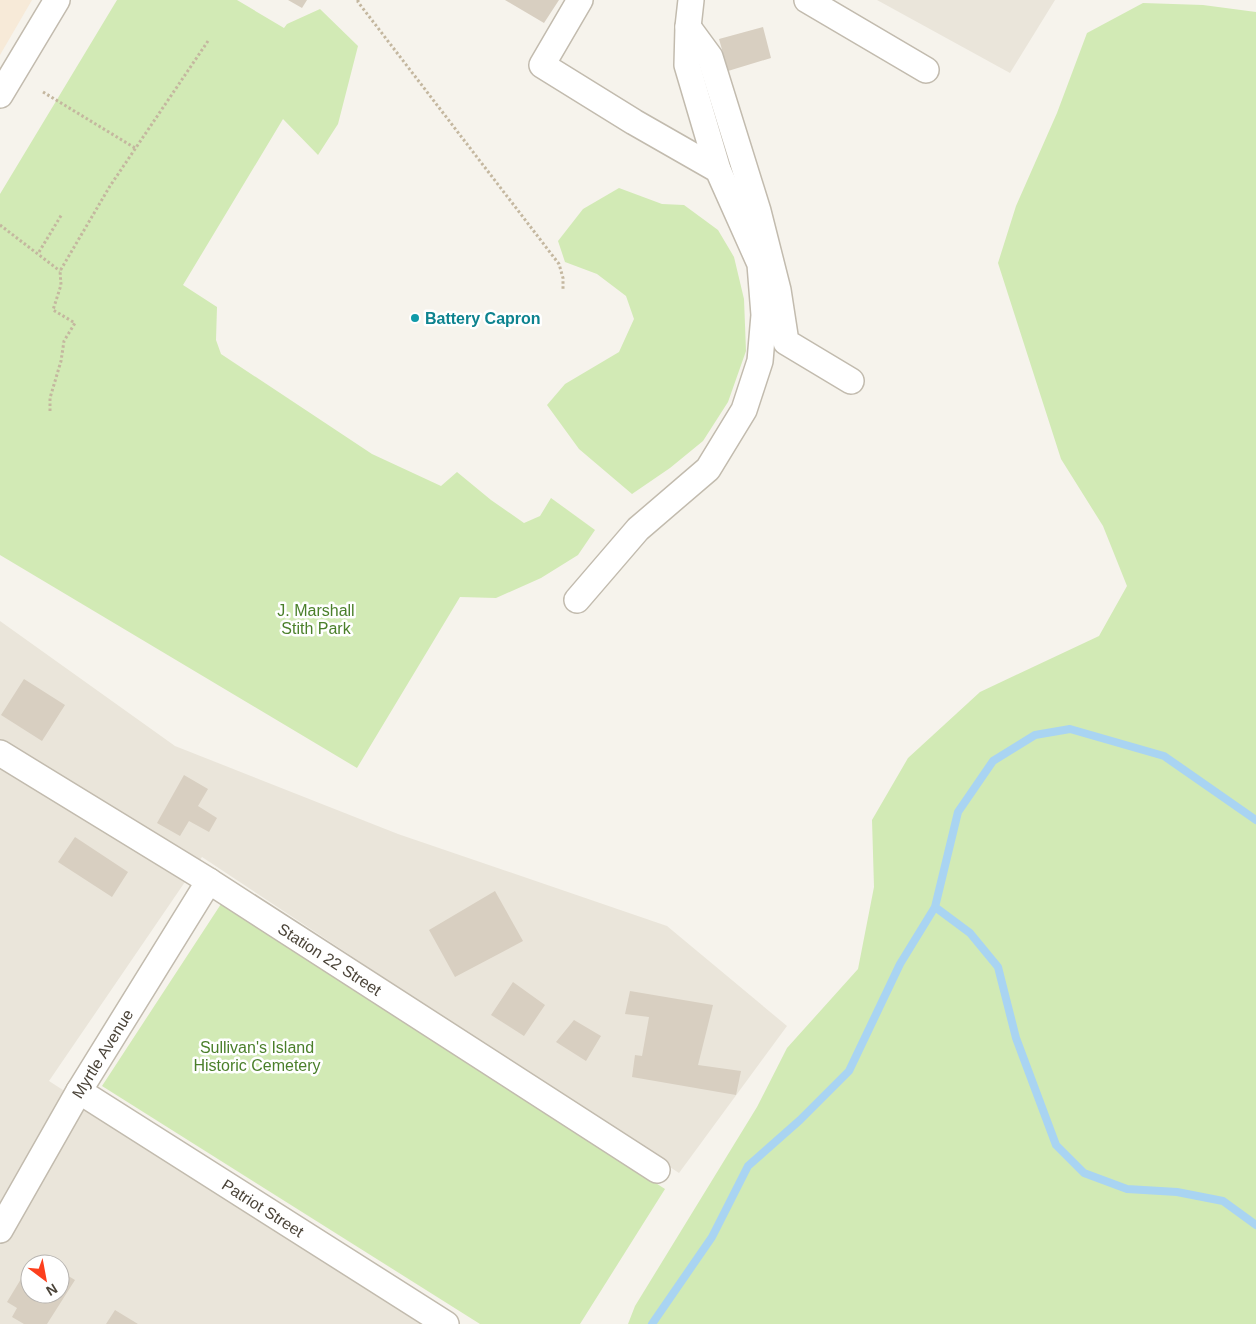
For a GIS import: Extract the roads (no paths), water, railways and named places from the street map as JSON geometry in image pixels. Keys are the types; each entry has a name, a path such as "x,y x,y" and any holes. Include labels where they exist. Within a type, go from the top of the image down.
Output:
{"street":[{"path":"0,95 57,0"},
{"path":"580,0 542,65 634,122 718,170"},
{"path":"577,600 638,529 708,469 744,410 760,361 764,315 760,264 718,170 687,65 691,0"},
{"path":"808,0 926,70"},
{"path":"688,27 710,57 752,192 778,290 786,342 851,381"},
{"name":"Station 22 Street","path":"0,753 209,881 657,1170"},
{"name":"Myrtle Avenue","path":"0,1230 78,1091 209,881"},
{"name":"Patriot Street","path":"78,1091 446,1324"}],"waterway":[{"path":"652,1324 712,1237 748,1166 800,1120 849,1071 900,964 935,907 958,812 993,761 1035,735 1070,729 1164,756 1256,820"},
{"path":"935,907 970,933 998,967 1016,1038 1056,1145 1084,1173 1127,1189 1177,1192 1223,1201 1256,1225"}],"place":[{"name":"Battery Capron","path":"415,318"}],"park label":[{"name":"J. Marshall Stith Park","path":"316,619"},
{"name":"Sullivan's Island Historic Cemetery","path":"257,1056"}]}
